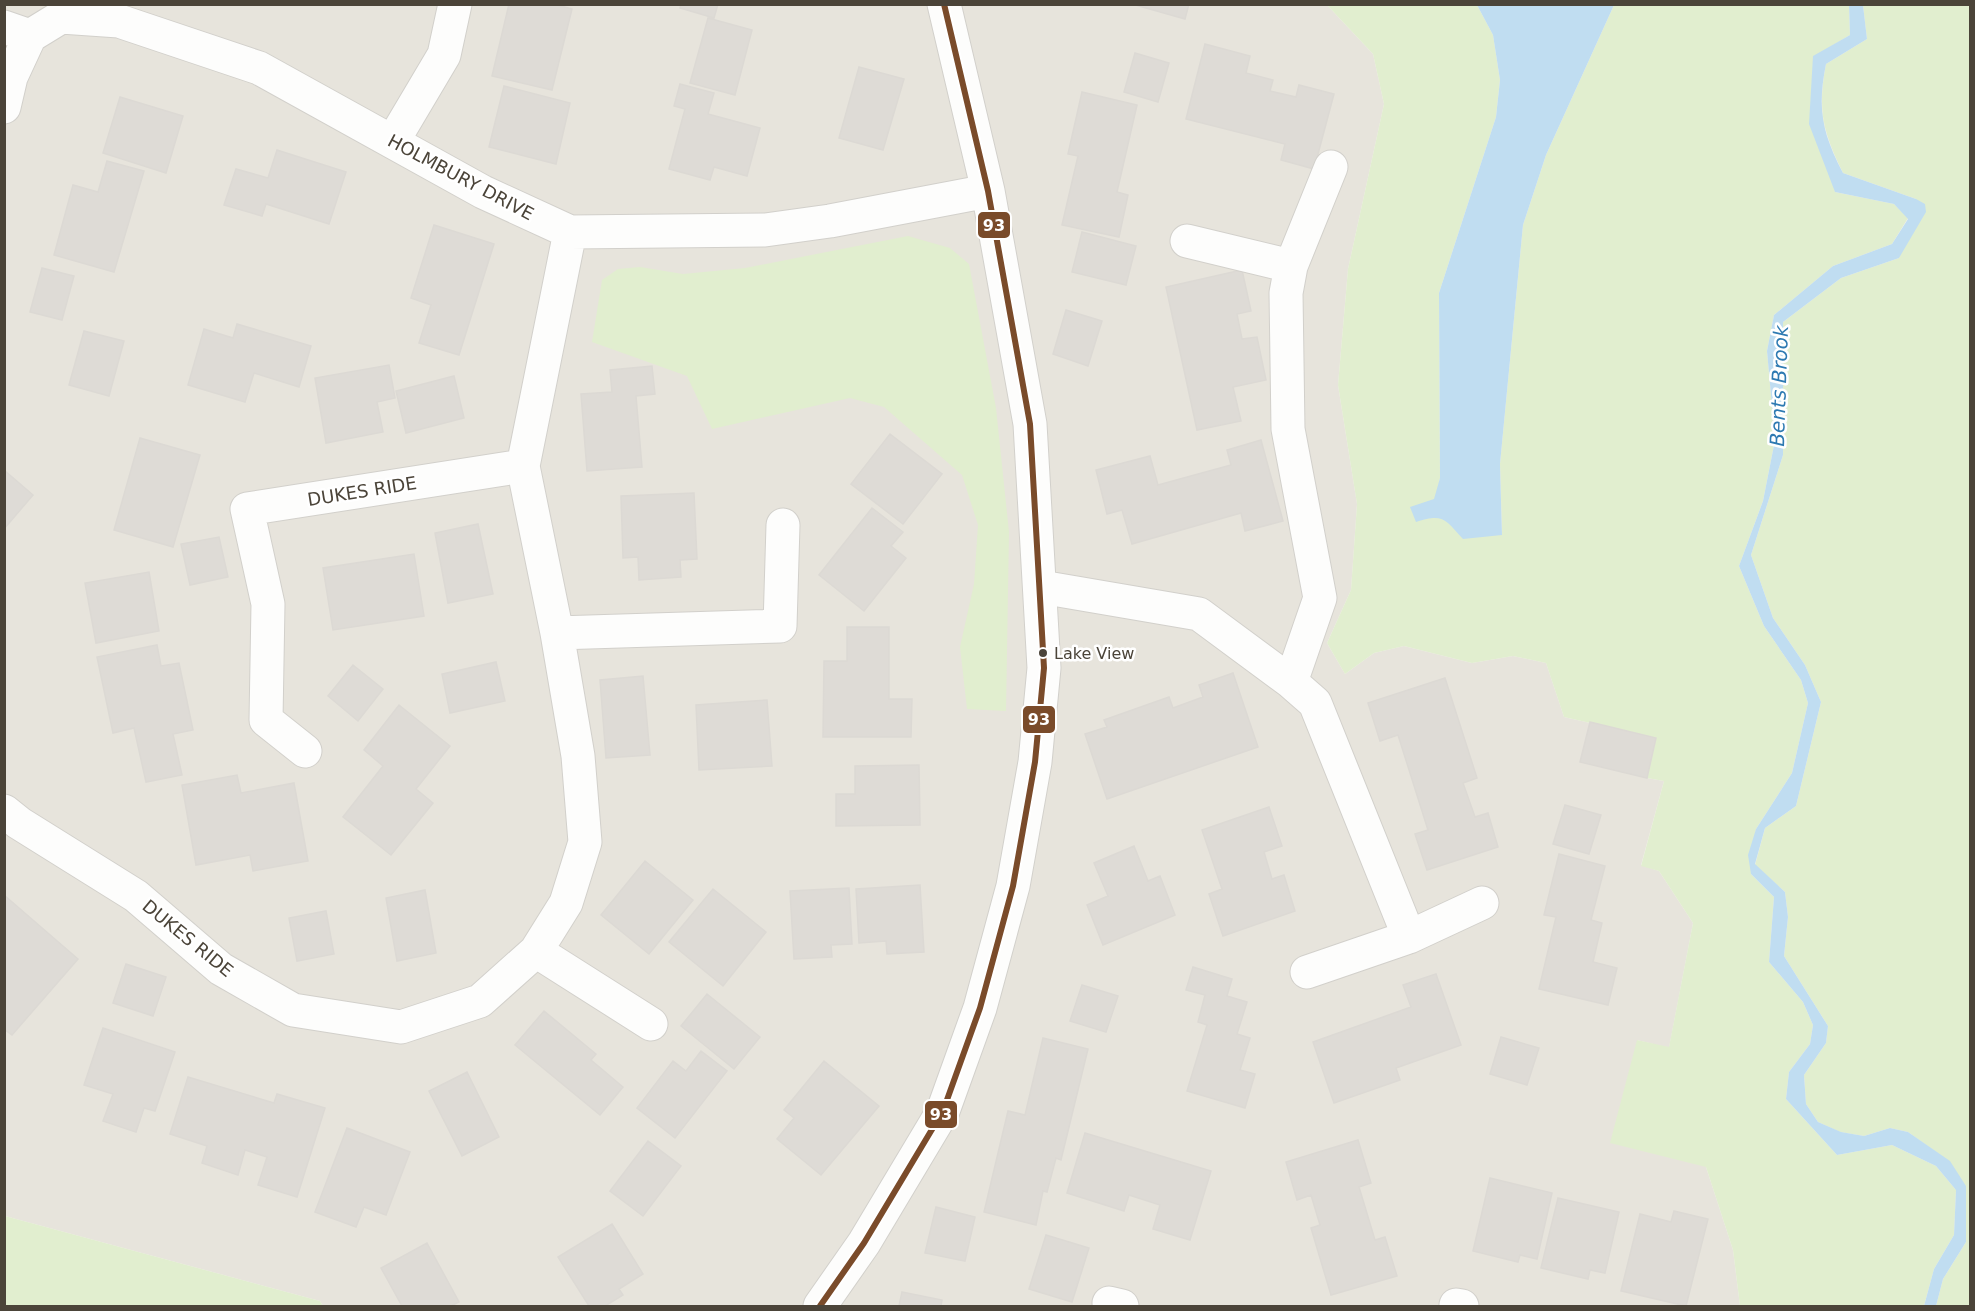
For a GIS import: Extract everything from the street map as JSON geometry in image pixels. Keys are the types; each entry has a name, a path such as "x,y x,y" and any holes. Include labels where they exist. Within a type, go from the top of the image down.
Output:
{"street":[{"path":"393,141 444,55 455,4"},
{"path":"820,1306 864,1243 943,1111 981,1008 1013,885 1035,762 1044,668 1030,424 988,191 944,4"},
{"name":"HOLMBURY DRIVE","path":"4,107 17,32 61,18 119,21 259,68 483,192 570,232 765,230 830,221 988,191"},
{"path":"1291,682 1320,598 1288,429 1286,293 1291,266 1330,167"},
{"name":"DUKES RIDE","path":"4,811 19,823 136,896 221,969 293,1010 401,1027 480,1001 537,951 566,903 585,842 578,756 557,633 523,466 570,232"},
{"path":"1187,241 1291,266"},
{"name":"DUKES RIDE","path":"305,751 266,720 268,604 247,509 523,466"},
{"path":"557,633 780,626 783,525"},
{"path":"1041,587 1199,614 1291,682 1315,703 1409,937"},
{"path":"1307,972 1409,937 1482,903"},
{"path":"537,951 651,1024"}],"shaded area":[{"path":"4,5 1327,5 1373,54 1384,104 1348,269 1338,385 1357,504 1351,590 1327,643 1345,674 1374,653 1404,646 1472,663 1513,656 1546,663 1564,717 1656,738 1647,778 1664,781 1641,865 1659,871 1693,923 1669,1048 1637,1040 1706,1167 1733,1250 1740,1306 323,1306 320,1301 5,1216"}],"green space":[{"path":"1327,5 1477,5 1493,35 1500,80 1496,117 1439,293 1440,478 1433,516 1502,534 1500,464 1523,225 1546,155 1614,5 1849,5 1850,35 1813,57 1835,192 1894,204 1908,218 1892,244 1833,266 1774,315 1767,351 1775,440 1763,501 1739,566 1764,626 1801,680 1808,703 1792,773 1756,829 1751,874 1774,897 1769,962 1803,1002 1813,1025 1810,1044 1789,1072 1786,1099 1837,1155 1892,1145 1936,1166 1956,1190 1954,1235 1934,1269 1924,1306 1740,1306 1733,1250 1706,1167 1610,1143 1637,1040 1669,1047 1693,923 1659,871 1641,866 1664,781 1647,778 1656,738 1564,717 1546,663 1513,656 1472,663 1404,646 1374,653 1345,674 1327,643 1351,590 1357,504 1338,385 1348,269 1384,104 1373,54"},
{"path":"1863,5 1970,5 1970,1306 1936,1306 1943,1279 1966,1242 1950,1162 1908,1132 1890,1128 1864,1136 1840,1132 1818,1122 1806,1104 1804,1075 1826,1043 1828,1026 1784,956 1788,917 1785,892 1755,865 1765,828 1796,806 1821,702 1805,665 1773,618 1751,555 1783,455 1783,322 1841,278 1899,258 1916,199 1843,173 1826,133 1822,95 1826,64 1867,39"},
{"path":"908,236 950,248 969,264 996,408 1009,532 1006,711 967,709 960,647 974,584 978,525 962,475 884,407 850,398 712,429 687,376 592,342 602,280 618,269 640,267 683,274 745,268"},
{"path":"5,1216 320,1301 323,1306 5,1306"}],"water":[{"path":"1477,5 1614,5 1546,155 1523,225 1500,464 1502,535 1463,539 1447,522 1438,518 1416,522 1410,507 1434,499 1440,478 1439,293 1496,117 1500,80 1493,35"},
{"name":"Bents Brook","path":"1849,5 1863,5 1867,39 1826,64 1822,107 1830,145 1843,173 1916,199 1925,204 1926,212 1899,258 1841,278 1783,322 1783,455 1751,555 1773,618 1805,665 1821,702 1796,806 1765,828 1755,864 1785,892 1788,917 1784,956 1828,1026 1826,1043 1804,1075 1806,1104 1818,1122 1841,1132 1864,1136 1890,1128 1908,1132 1950,1161 1966,1186 1966,1242 1943,1279 1936,1306 1924,1306 1934,1269 1954,1235 1956,1190 1936,1166 1892,1145 1837,1155 1786,1099 1789,1072 1810,1044 1813,1025 1803,1002 1769,962 1774,897 1751,874 1748,855 1756,829 1792,773 1808,703 1801,680 1764,626 1739,566 1763,501 1775,440 1767,351 1774,315 1833,266 1892,244 1908,219 1894,204 1835,192 1809,124 1813,56 1850,35"}],"building":[{"path":"509,4 554,4 572,9 552,90 492,76"},
{"path":"681,4 718,4 714,18 680,8"},
{"path":"1132,4 1189,4 1185,19"},
{"path":"708,18 752,30 735,95 690,83"},
{"path":"1205,44 1250,56 1246,73 1273,80 1270,91 1296,97 1299,85 1334,94 1314,169 1281,160 1285,144 1186,119"},
{"path":"1135,53 1169,63 1158,102 1124,92"},
{"path":"859,67 904,79 883,150 839,138"},
{"path":"680,84 714,93 708,114 760,128 747,176 714,167 710,180 669,169 685,109 674,106"},
{"path":"504,86 570,103 556,164 489,147"},
{"path":"1082,92 1137,105 1117,192 1128,195 1119,237 1062,225 1078,156 1068,154"},
{"path":"120,97 183,116 166,173 103,153"},
{"path":"277,150 346,172 329,224 266,204 262,216 224,205 236,169 268,178"},
{"path":"107,161 144,171 114,272 54,255 73,185 98,192"},
{"path":"434,225 494,244 459,355 419,343 431,305 411,298"},
{"path":"1082,232 1136,246 1126,285 1072,272"},
{"path":"42,268 74,276 62,320 30,312"},
{"path":"1242,270 1251,311 1237,314 1242,339 1257,337 1266,380 1233,387 1241,421 1197,430 1166,287"},
{"path":"1066,310 1102,321 1088,366 1053,354"},
{"path":"237,324 311,346 299,387 254,373 245,402 188,385 204,329 233,338"},
{"path":"84,331 124,341 109,396 69,385"},
{"path":"389,365 395,398 377,402 383,432 326,443 315,378"},
{"path":"652,366 655,394 636,396 642,467 587,471 581,394 612,392 610,370"},
{"path":"454,376 464,418 406,433 396,391"},
{"path":"890,434 942,474 903,524 851,484"},
{"path":"140,438 200,455 173,547 114,530"},
{"path":"1261,440 1283,521 1245,531 1241,513 1132,544 1122,510 1107,514 1096,470 1150,456 1158,485 1231,465 1227,450"},
{"path":"4,470 33,495 4,529"},
{"path":"694,493 697,559 680,560 681,577 639,580 638,557 623,558 621,496"},
{"path":"872,508 903,532 891,546 906,558 864,611 819,575"},
{"path":"478,524 493,594 448,603 435,533"},
{"path":"219,537 228,577 190,585 181,544"},
{"path":"414,554 424,616 333,630 323,568"},
{"path":"149,572 159,631 96,643 85,583"},
{"path":"847,627 889,627 889,699 912,699 911,737 823,737 824,661 847,661"},
{"path":"157,645 161,666 179,663 193,730 173,734 182,775 146,782 134,728 113,733 97,657"},
{"path":"496,662 505,701 450,713 442,674"},
{"path":"353,665 383,689 358,721 328,696"},
{"path":"1233,673 1258,747 1107,799 1085,734 1107,727 1104,720 1169,697 1173,708 1203,697 1199,685"},
{"path":"643,676 650,755 606,758 600,680"},
{"path":"1445,678 1477,778 1463,783 1475,817 1488,813 1498,847 1427,870 1415,834 1428,830 1398,735 1380,741 1368,703"},
{"path":"767,700 772,766 699,770 696,705"},
{"path":"399,705 450,746 416,789 433,803 391,855 343,817 383,766 364,750"},
{"path":"1590,722 1656,738 1647,778 1580,762"},
{"path":"919,765 920,825 836,826 836,794 855,794 855,766"},
{"path":"237,775 241,793 294,783 308,861 253,871 250,855 196,865 182,785"},
{"path":"1565,805 1601,815 1589,854 1553,844"},
{"path":"1269,807 1282,846 1264,852 1272,879 1284,875 1295,911 1223,936 1209,894 1222,889 1202,830"},
{"path":"1134,846 1148,881 1160,876 1175,915 1103,945 1087,905 1108,896 1094,863"},
{"path":"1559,854 1605,866 1591,920 1602,923 1593,962 1617,968 1608,1005 1539,989 1556,917 1544,915"},
{"path":"645,861 693,900 649,954 601,915"},
{"path":"920,885 924,952 887,954 886,941 859,943 856,889"},
{"path":"849,888 852,944 831,945 832,957 794,959 790,891"},
{"path":"713,889 766,932 723,986 669,942"},
{"path":"425,890 436,953 397,961 386,898"},
{"path":"4,895 78,959 12,1035 4,1029"},
{"path":"326,911 334,954 297,961 289,918"},
{"path":"126,964 166,977 153,1016 113,1003"},
{"path":"1193,967 1232,979 1227,996 1247,1002 1237,1034 1250,1038 1240,1070 1255,1074 1245,1108 1187,1091 1207,1025 1198,1022 1205,995 1186,990"},
{"path":"1436,974 1461,1045 1396,1068 1400,1080 1334,1103 1313,1042 1411,1007 1403,985"},
{"path":"1082,985 1118,996 1106,1032 1070,1021"},
{"path":"707,994 760,1037 734,1069 681,1026"},
{"path":"544,1011 596,1054 591,1060 623,1087 600,1115 515,1045"},
{"path":"103,1028 175,1052 155,1111 144,1108 136,1132 103,1121 113,1094 84,1085"},
{"path":"1501,1037 1539,1048 1527,1085 1490,1074"},
{"path":"1043,1038 1088,1049 1061,1160 1056,1158 1047,1192 1043,1191 1036,1225 984,1212 1008,1111 1025,1115"},
{"path":"701,1051 727,1071 675,1138 637,1108 673,1061 686,1071"},
{"path":"824,1061 879,1106 821,1175 777,1139 794,1118 784,1110"},
{"path":"467,1072 499,1137 462,1156 429,1091"},
{"path":"188,1077 274,1103 277,1094 325,1108 297,1197 258,1185 267,1157 245,1150 238,1175 202,1163 207,1146 170,1134"},
{"path":"347,1128 410,1152 386,1215 364,1207 356,1227 315,1212"},
{"path":"1085,1133 1211,1171 1190,1240 1153,1229 1160,1205 1129,1195 1124,1211 1067,1193"},
{"path":"1358,1140 1371,1183 1359,1187 1375,1240 1385,1237 1397,1276 1331,1295 1311,1228 1320,1225 1311,1195 1297,1200 1286,1162"},
{"path":"648,1141 681,1166 643,1216 610,1191"},
{"path":"1490,1178 1552,1193 1537,1259 1520,1255 1518,1262 1473,1251"},
{"path":"1558,1198 1619,1212 1605,1273 1590,1270 1588,1279 1541,1268"},
{"path":"936,1207 975,1217 965,1261 925,1253"},
{"path":"1674,1211 1708,1219 1686,1306 1621,1291 1640,1214 1671,1222"},
{"path":"612,1224 643,1274 619,1289 623,1295 605,1306 589,1306 558,1257"},
{"path":"1046,1235 1089,1248 1072,1302 1029,1289"},
{"path":"427,1243 459,1302 451,1306 402,1306 381,1268"},
{"path":"902,1292 942,1300 941,1306 899,1306"}],"transit line":[{"name":"93","path":"820,1306 864,1243 943,1111 980,1008 1013,886 1035,762 1044,668 1030,424 988,191 944,4"}],"place":[{"name":"Lake View","path":"1043,653"}]}
